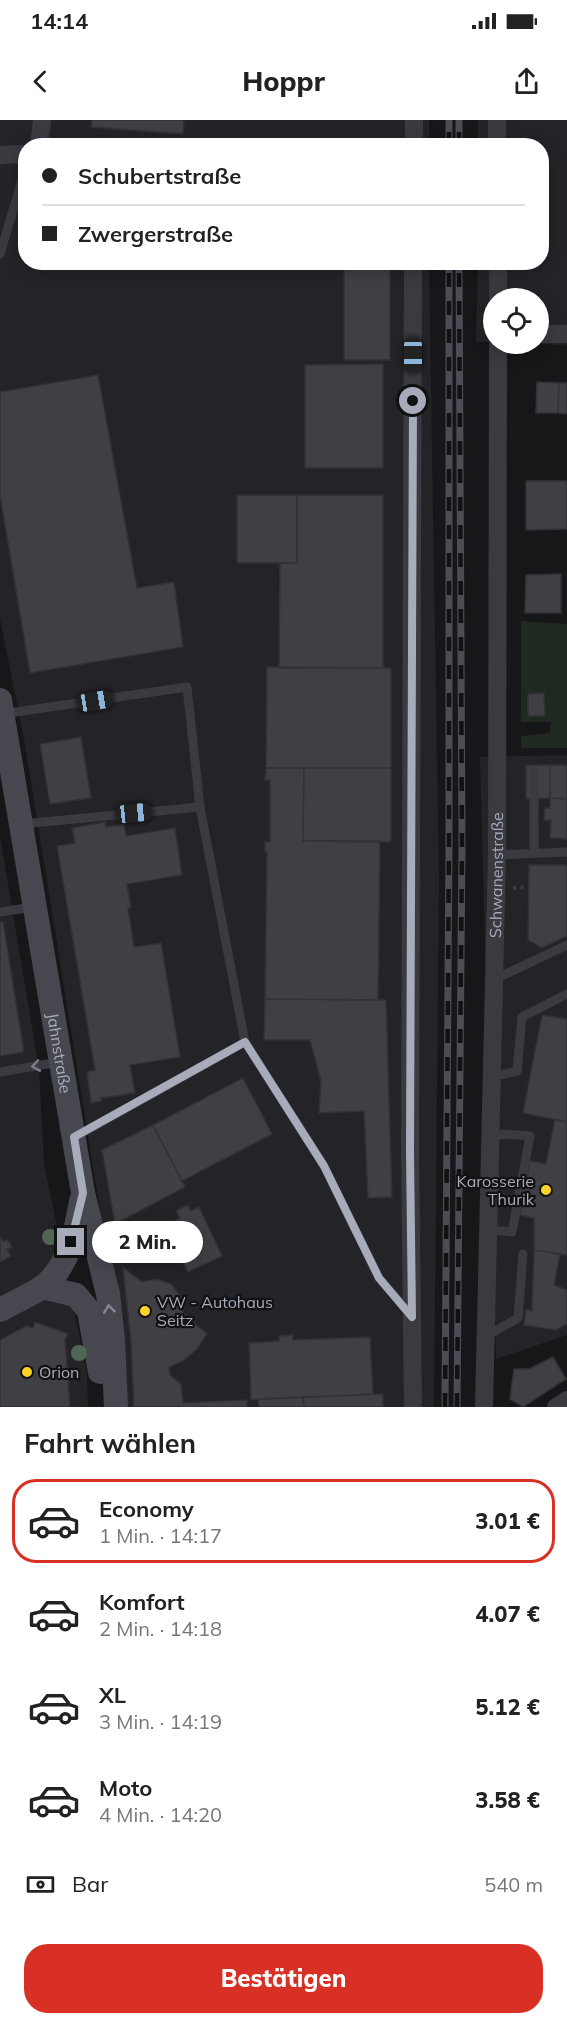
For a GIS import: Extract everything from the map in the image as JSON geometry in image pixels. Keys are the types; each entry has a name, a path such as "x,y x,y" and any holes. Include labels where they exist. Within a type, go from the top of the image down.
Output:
{"main road":[{"name":"Jahnstraße","path":"1,707 83,1193 108,1294 113,1339 116,1407"},
{"path":"0,1310 42,1287 53,1276 67,1254 76,1230 83,1193"},
{"path":"42,1287 76,1295 90,1311 103,1390 109,1407"}],"street":[{"path":"35,138 42,120"},
{"path":"414,120 414,138"},
{"path":"497,120 497,138"},
{"path":"0,154 18,152"},
{"path":"413,270 410,1152 413,1407"},
{"path":"498,270 498,288"},
{"path":"549,334 567,334"},
{"name":"Schwanenstraße","path":"484,1407 497,855 498,354"},
{"path":"556,1407 567,1400"}],"lane":[{"path":"0,254 18,194"},
{"path":"1,707 187,687 200,807 245,1042 324,1166 379,1278 412,1317"},
{"path":"534,772 534,853"},
{"path":"22,824 200,807"},
{"path":"497,855 567,852"},
{"path":"2,912 36,906"},
{"path":"493,980 567,945"},
{"path":"492,1077 517,1071 522,1017 567,994"},
{"path":"74,1137 245,1042"},
{"path":"0,1072 61,1062"},
{"path":"489,1230 512,1232 530,1136 504,1134 490,1137"},
{"path":"485,1337 518,1318 523,1254"}],"shaded area":[{"path":"0,120 429,120 429,138 18,138 18,270 429,270 439,880 434,1407 126,1407 125,1365 24,739 0,619"},
{"path":"478,120 567,120 567,345 549,344 549,288 483,288 483,342 476,342 478,270 549,270 549,138 478,138"},
{"path":"521,621 567,624 567,748 521,748 521,736 550,733 551,722 521,722"},
{"path":"567,755 567,1335 496,1359 480,757"},
{"path":"0,837 39,1068 44,1163 87,1374 88,1407 0,1407"}],"building":[{"path":"92,120 184,120 183,134 91,127"},
{"path":"344,270 390,270 390,360 344,360"},
{"path":"383,364 383,468 305,468 305,365"},
{"path":"98,375 137,588 174,582 183,647 30,673 0,495 0,392"},
{"path":"537,382 559,383 558,413 536,413"},
{"path":"559,383 567,383 567,414 558,413"},
{"path":"526,481 567,481 567,529 526,530"},
{"path":"237,495 297,495 297,563 237,563"},
{"path":"297,495 383,495 383,668 279,668 280,563 297,563"},
{"path":"561,574 561,613 525,613 526,575"},
{"path":"267,667 391,668 391,768 266,768"},
{"path":"544,693 545,716 528,716 528,694"},
{"path":"81,737 91,798 50,804 40,744"},
{"path":"526,765 550,765 550,798 526,799"},
{"path":"550,765 567,765 567,799 550,798"},
{"path":"266,768 304,768 303,841 380,841 378,1000 265,999 267,852 265,852 265,842 270,842 270,780 265,780"},
{"path":"304,768 391,768 391,842 303,841"},
{"path":"550,798 567,799 567,839 550,838 551,820 544,820 545,808 550,808"},
{"path":"105,822 106,827 124,824 126,836 175,828 182,875 127,884 134,947 161,943 180,1057 130,1065 135,1093 101,1098 101,1101 91,1103 87,1072 95,1070 57,846 75,843 72,828"},
{"path":"529,865 567,865 567,936 542,948 528,940"},
{"path":"0,922 3,922 24,1052 0,1056"},
{"path":"265,999 386,1000 392,1197 368,1198 364,1111 319,1113 321,1081 310,1040 264,1040"},
{"path":"542,1015 567,1019 567,1122 523,1113"},
{"path":"243,1078 272,1134 182,1181 153,1125"},
{"name":"Karosserie Thurik","path":"555,1119 567,1122 567,1255 534,1250 534,1218 520,1215 530,1161 546,1164"},
{"path":"153,1125 185,1187 115,1224 102,1150"},
{"path":"188,1205 191,1211 199,1207 222,1256 188,1272 165,1225 180,1218 176,1211"},
{"path":"0,1236 3,1242 7,1240 12,1247 7,1250 11,1256 0,1262"},
{"path":"534,1250 560,1254 554,1285 567,1290 567,1324 556,1330 524,1325 526,1309 532,1311"},
{"path":"123,1267 142,1282 156,1279 171,1284 181,1297 183,1313 207,1334 197,1349 183,1361 169,1367 170,1375 181,1384 183,1403 247,1400 247,1407 134,1407 131,1342"},
{"path":"35,1322 68,1334 65,1339 70,1407 0,1407 0,1340 26,1326 33,1328"},
{"path":"293,1335 293,1340 370,1337 373,1394 251,1400 249,1343 279,1341 279,1336"},
{"path":"553,1357 566,1379 523,1407 510,1399 514,1369 529,1369"},
{"path":"383,1394 383,1407 304,1407 303,1397"},
{"path":"303,1397 304,1407 259,1407 258,1399"}],"railway":[{"path":"449,120 449,138"},
{"path":"459,120 459,138"},
{"path":"445,1407 449,845 449,270"},
{"path":"457,1407 462,845 459,270"}],"place":[{"name":"Karosserie Thurik","path":"546,1190"},
{"name":"VW - Autohaus Seitz","path":"145,1311"},
{"name":"Orion","path":"27,1372"}],"route":[{"path":"71,1242 76,1230 83,1193 74,1137 245,1042 324,1166 379,1278 412,1317 410,1152 413,401"}]}
